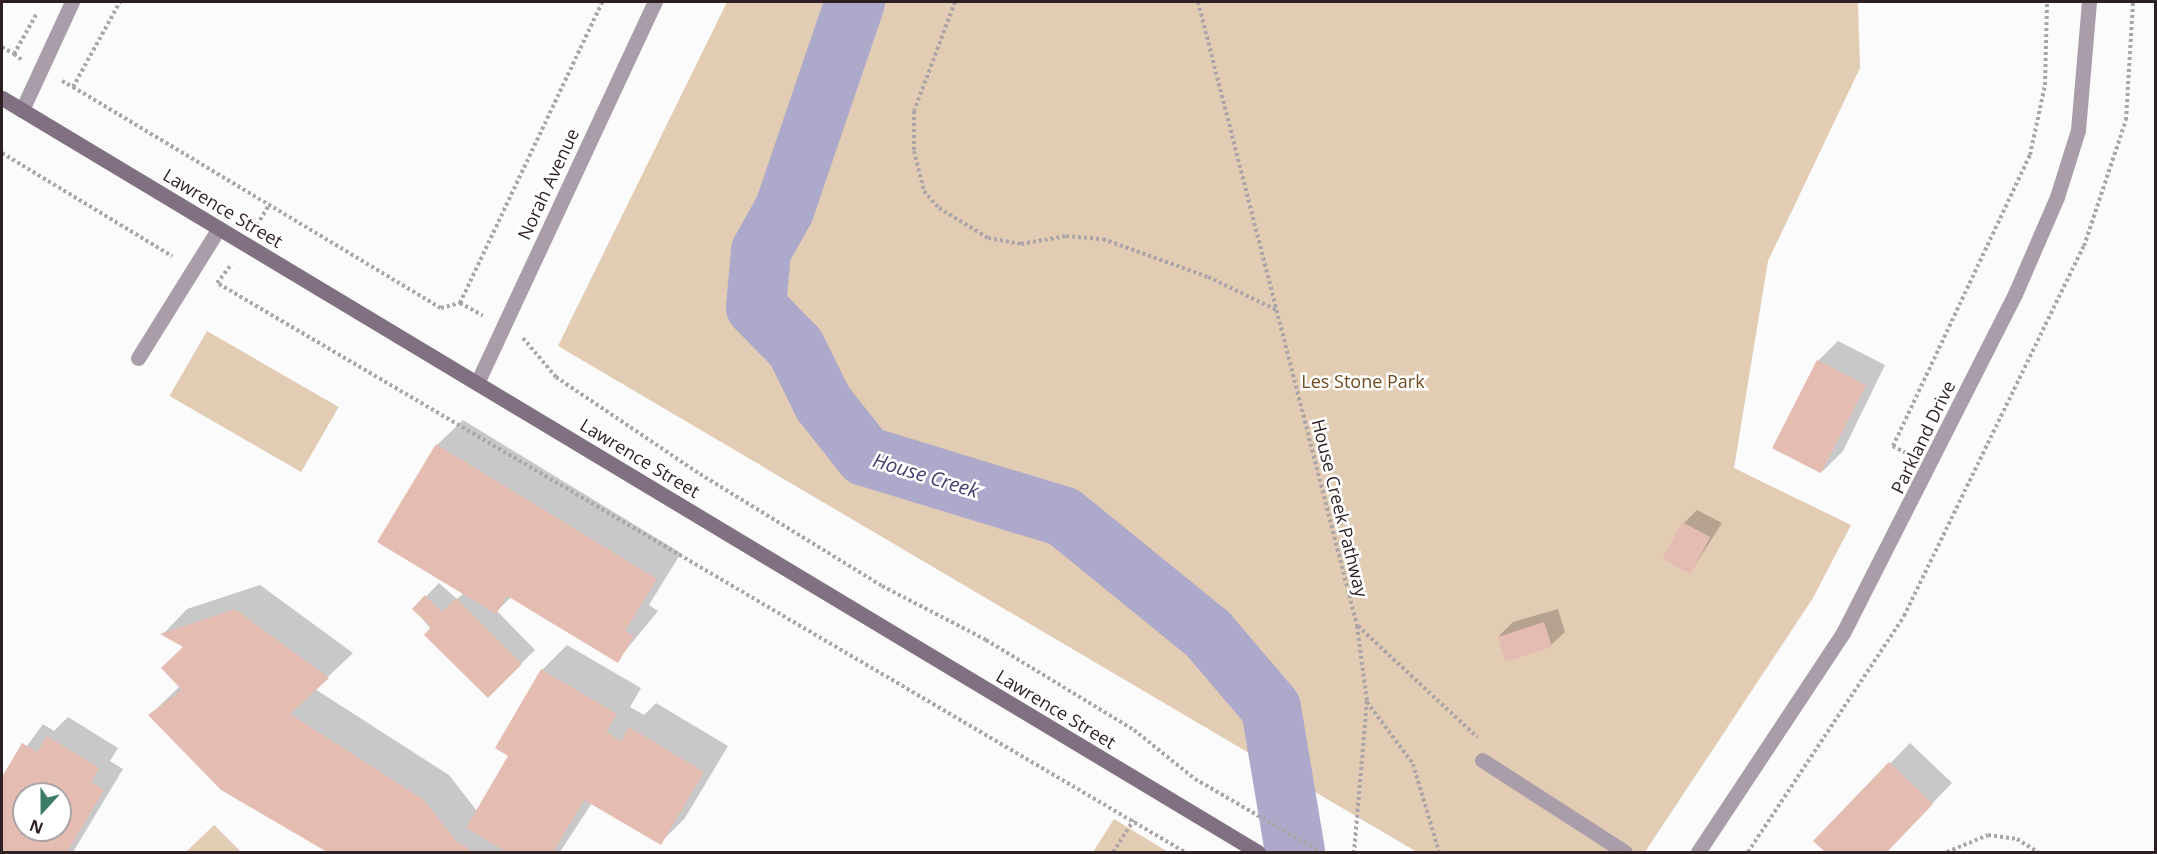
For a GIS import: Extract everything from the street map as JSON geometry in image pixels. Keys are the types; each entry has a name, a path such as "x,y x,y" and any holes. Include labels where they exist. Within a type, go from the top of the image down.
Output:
{"main road":[{"name":"Lawrence Street","path":"2,98 1258,852"}],"street":[{"path":"22,110 72,2"},
{"name":"Norah Avenue","path":"477,383 655,2"},
{"name":"Parkland Drive","path":"1698,852 1843,633 1930,465 2057,197 2078,130 2086,77 2089,2"},
{"path":"138,358 219,228"},
{"path":"1482,760 1625,852"}],"path":[{"path":"460,303 602,2"},
{"path":"955,2 914,111 914,151 924,191 939,208 987,238 1021,243 1066,236 1103,239 1208,277 1277,310"},
{"name":"House Creek Pathway","path":"1198,2 1357,626 1367,701 1354,852"},
{"path":"1930,465 1893,446 2030,155 2045,86 2047,2"},
{"path":"1748,852 1904,616 2084,246 2126,120 2133,2"},
{"path":"2,47 14,54 39,10"},
{"path":"73,87 441,308 460,303 521,335 556,377 700,474 882,586 986,640 1134,730 1195,778 1321,852"},
{"path":"2,153 193,269 1185,852"},
{"path":"219,284 269,205"},
{"path":"1357,626 1476,732 1482,760"},
{"path":"1367,701 1413,764 1439,852"},
{"path":"1113,852 1134,820"},
{"path":"1947,852 1988,835 2017,839 2038,852"}],"green space":[{"name":"Les Stone Park","path":"727,2 1858,2 1860,68 1768,261 1734,468 1851,525 1813,598 1645,852 1417,852 558,346"},
{"path":"207,331 339,407 301,472 170,396"},
{"path":"1114,819 1168,852 1093,852"},
{"path":"214,825 241,852 186,852"}],"building":[{"path":"1817,360 1866,385 1821,473 1772,448"},
{"path":"436,444 657,579 625,631 634,636 618,663 507,596 496,614 377,542"},
{"path":"1682,522 1710,537 1691,574 1662,559"},
{"path":"425,595 442,612 456,598 522,664 488,698 424,635 431,627 412,609"},
{"path":"235,609 329,678 290,714 424,800 456,841 474,852 327,852 221,790 148,715 182,690 161,668 183,647 160,634"},
{"path":"1544,622 1552,647 1505,662 1497,637"},
{"path":"541,669 617,714 606,732 621,741 629,727 704,772 661,845 584,800 553,852 507,852 466,828 508,756 495,748"},
{"path":"47,736 99,768 91,782 104,790 67,852 2,852 2,777 22,743 37,752"},
{"path":"1889,762 1933,804 1887,852 1825,852 1813,841"}],"waterway":[{"name":"House Creek","path":"855,2 784,210 761,251 756,307 796,348 823,403 865,456 1064,517 1208,634 1271,708 1295,852"}]}
